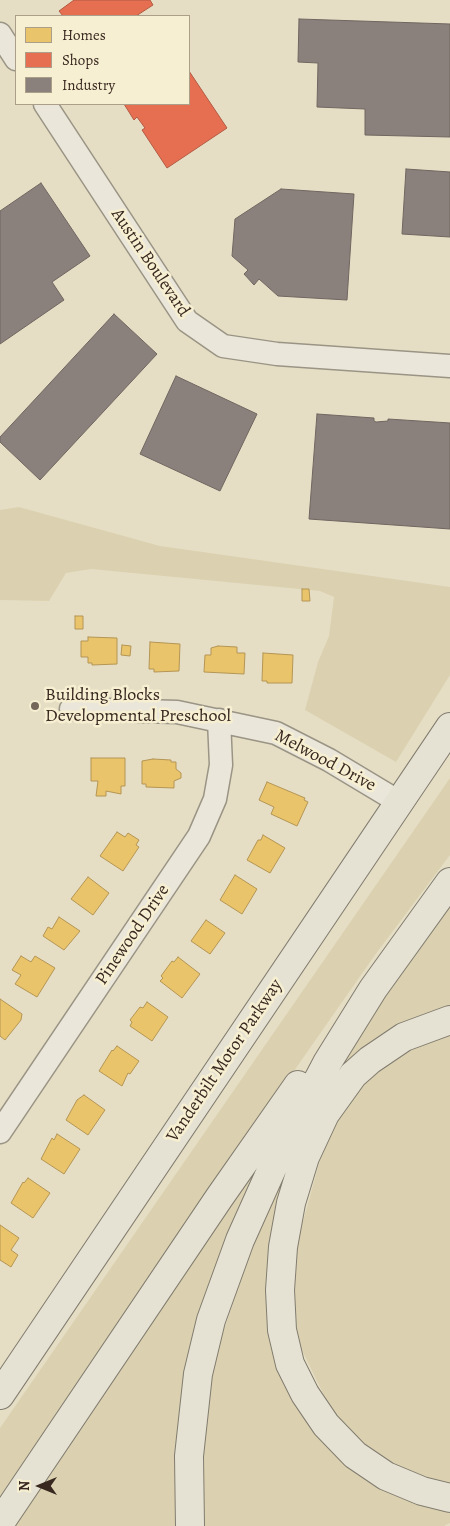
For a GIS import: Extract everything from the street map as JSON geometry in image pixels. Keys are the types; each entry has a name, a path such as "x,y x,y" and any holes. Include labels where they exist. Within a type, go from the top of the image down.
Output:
{"main road":[{"name":"Vanderbilt Motor Parkway","path":"0,1395 450,727"},
{"path":"0,1524 257,1143 305,1075 373,989 450,882"},
{"path":"190,1526 188,1485 191,1420 198,1374 211,1320 240,1240 275,1162 327,1063 373,989"},
{"path":"450,1020 404,1037 370,1060 352,1076 325,1114 306,1156 291,1203 283,1247 280,1290 282,1330 290,1364 305,1394 326,1426 355,1455 386,1476 422,1491 450,1498"}],"street":[{"path":"0,34 15,57"},
{"name":"Austin Boulevard","path":"47,105 187,321 223,346 277,354 450,366"},
{"name":"Melwood Drive","path":"70,709 178,712 276,733 329,760 399,802"},
{"name":"Pinewood Drive","path":"0,1132 199,836 215,799 221,765 219,720"}],"shaded area":[{"path":"19,507 160,546 450,587 450,675 396,762 305,710 318,662 329,636 334,597 320,591 91,569 66,573 49,601 0,600 0,510"},
{"path":"450,778 450,855 375,955 215,1184 0,1508 0,1428"},
{"path":"450,896 450,1011 374,1044 275,1250 317,1428 450,1500 450,1523 444,1526 203,1526 198,1469 209,1374 262,1217 316,1108 368,1013"},
{"path":"450,1034 450,1489 392,1467 335,1418 297,1340 292,1261 325,1142 359,1084 413,1044"},
{"path":"252,1177 201,1312 179,1526 8,1526 198,1243"}],"building: Homes":[{"path":"302,589 309,589 310,601 302,601"},
{"path":"75,616 83,616 83,629 75,629"},
{"path":"88,637 117,638 117,664 92,665 92,663 88,663 88,657 81,657 81,641 88,641"},
{"path":"150,642 180,644 179,671 154,672 154,669 149,669"},
{"path":"122,645 131,646 130,656 121,655"},
{"path":"218,646 237,647 237,653 245,653 244,674 204,672 205,655 211,655 211,648"},
{"path":"263,653 293,655 292,683 267,683 267,681 262,681"},
{"path":"91,758 125,758 125,786 121,786 121,794 106,791 106,796 96,796 98,781 91,781"},
{"path":"153,759 176,762 176,769 181,773 181,778 174,781 174,788 146,787 146,784 142,784 142,761"},
{"path":"267,782 305,798 304,800 308,802 297,826 271,814 274,807 259,800"},
{"path":"117,832 125,837 128,833 139,840 136,845 139,847 123,871 100,856"},
{"path":"263,835 285,848 270,873 247,860 258,840 261,840"},
{"path":"235,875 257,889 242,914 220,900"},
{"path":"88,877 109,893 93,915 71,899"},
{"path":"59,917 80,931 64,950 43,936 48,927 52,929"},
{"path":"206,920 225,933 210,954 191,941"},
{"path":"21,956 31,962 35,956 55,968 37,997 15,984 21,975 12,970"},
{"path":"178,957 200,974 182,998 160,981 163,978 161,976 172,961 174,962"},
{"path":"0,999 22,1014 21,1020 5,1040 0,1036"},
{"path":"147,1002 168,1017 152,1041 130,1026 132,1022 130,1020 140,1007 143,1008"},
{"path":"117,1046 139,1061 130,1074 128,1073 122,1086 99,1071 112,1050"},
{"path":"84,1095 105,1110 88,1135 66,1120 77,1100"},
{"path":"57,1134 80,1149 64,1174 41,1159 52,1138 54,1140"},
{"path":"28,1178 50,1193 33,1218 11,1203 23,1182"},
{"path":"0,1225 19,1238 11,1250 18,1255 11,1267 0,1260"}],"building: Shops":[{"path":"74,0 150,0 153,5 138,15 62,15 59,11"},
{"path":"190,72 227,128 167,168 142,130 145,128 137,117 134,120 125,105 190,105"}],"building: Industry":[{"path":"299,19 450,24 450,137 365,135 365,109 317,107 318,63 298,62"},
{"path":"406,169 450,172 450,237 402,234"},
{"path":"41,183 90,256 52,282 64,300 0,344 0,211"},
{"path":"281,189 354,194 347,300 278,296 259,279 254,285 244,274 248,270 232,256 235,219"},
{"path":"114,314 157,354 40,480 0,442 0,437"},
{"path":"176,376 257,414 220,491 140,454"},
{"path":"317,414 374,418 376,422 388,421 388,419 450,423 450,529 309,519"}],"place":[{"name":"Building Blocks Developmental Preschool","path":"35,706"}]}
